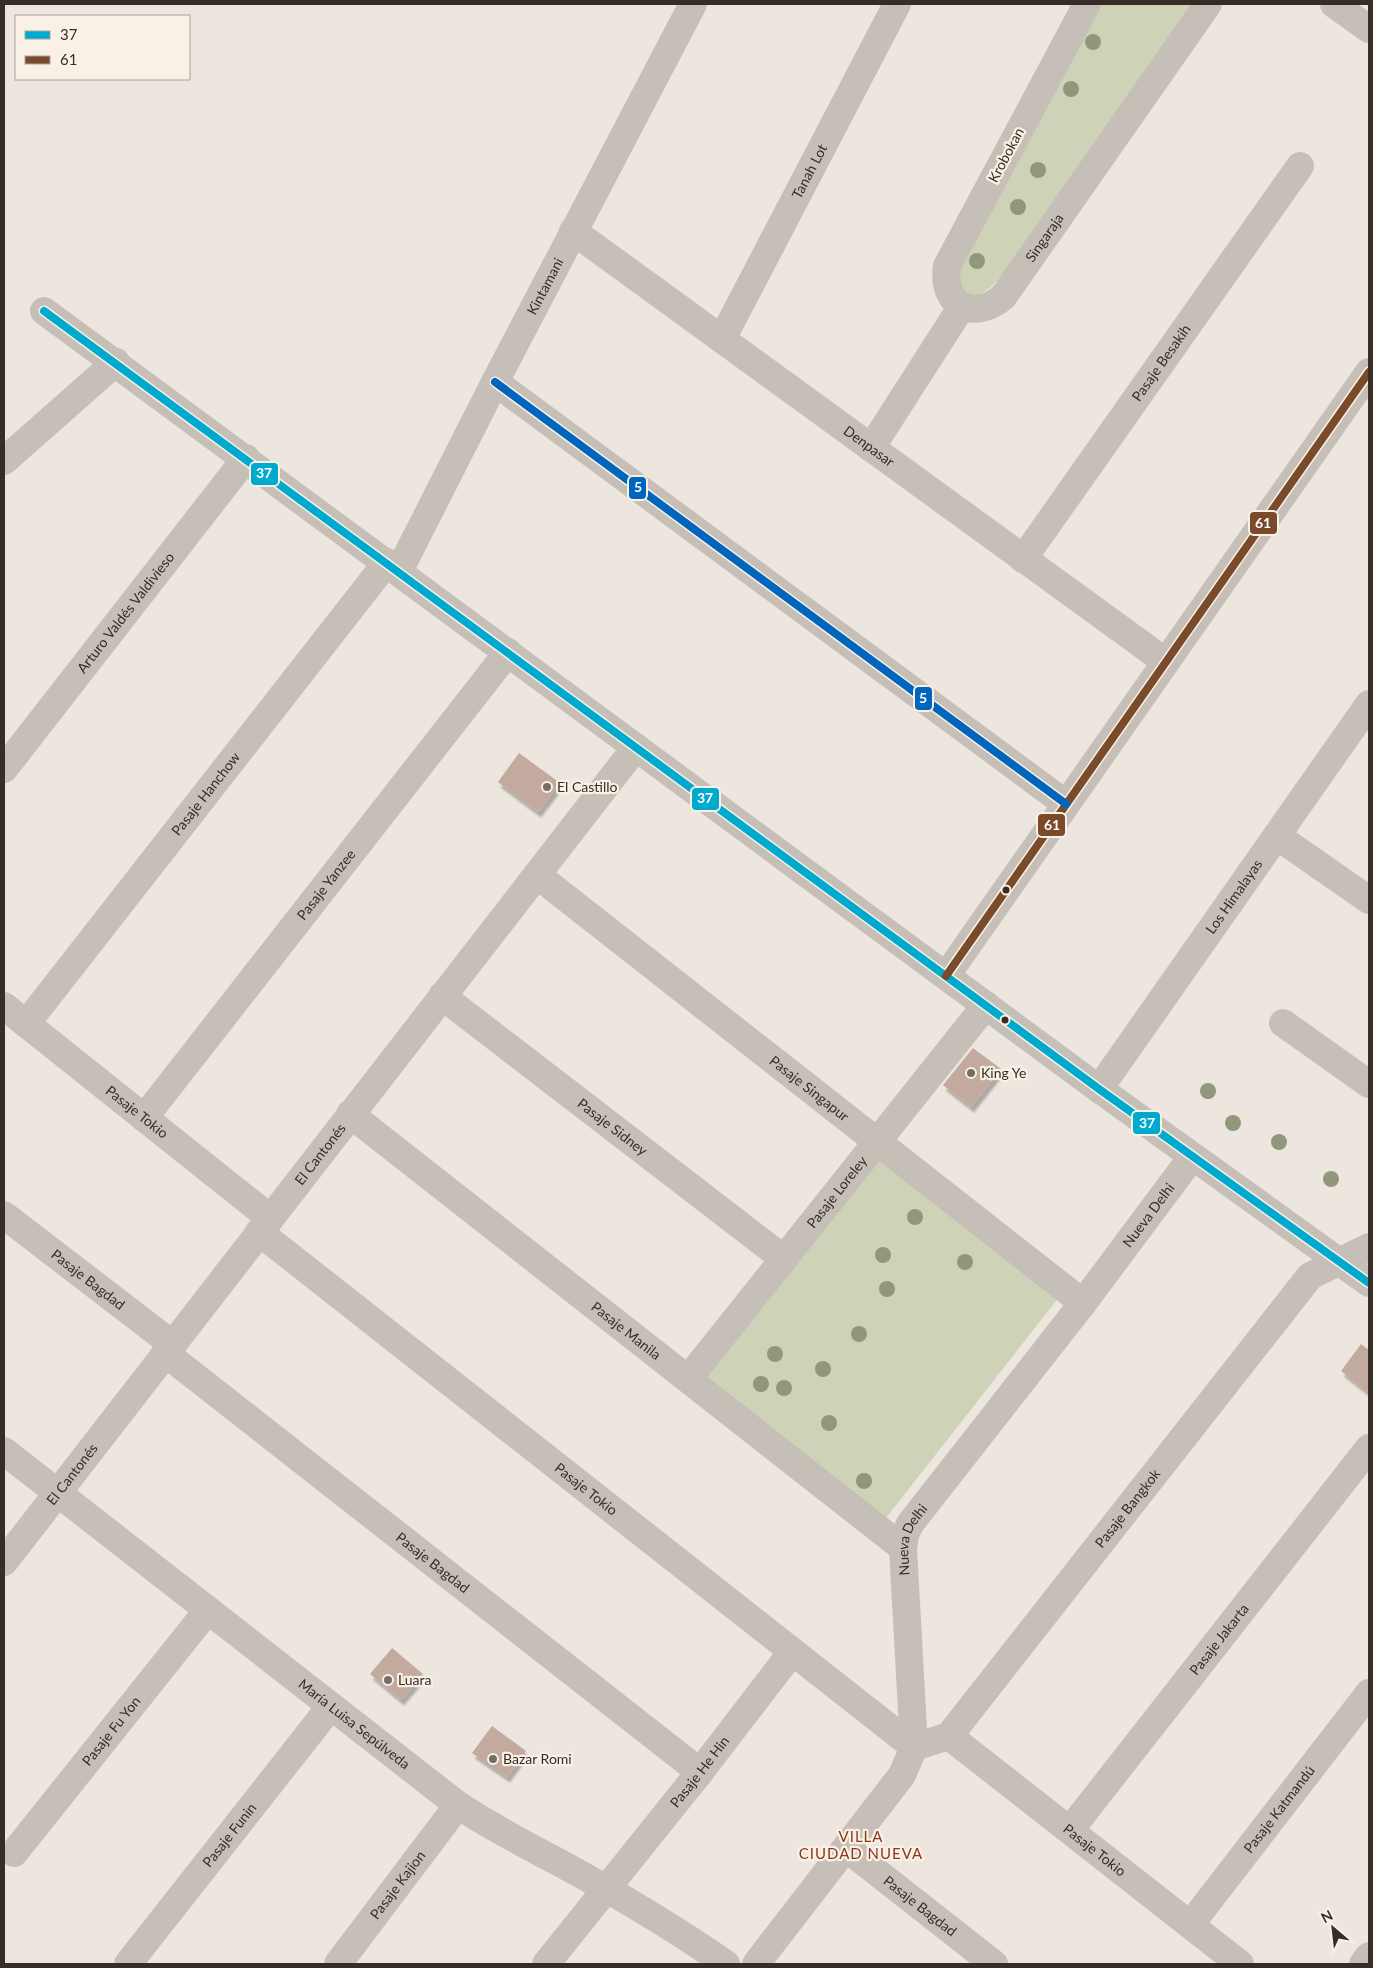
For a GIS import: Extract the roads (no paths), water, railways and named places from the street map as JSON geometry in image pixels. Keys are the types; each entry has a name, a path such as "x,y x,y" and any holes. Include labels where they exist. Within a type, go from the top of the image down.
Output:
{"street":[{"name":"Kintamani","path":"393,567 495,382 693,4"},
{"name":"Tanah Lot","path":"722,339 897,4"},
{"name":"Krobokan","path":"962,306 950,293 946,275 947,266 1087,4"},
{"name":"Singaraja","path":"962,306 970,309 987,308 1003,297 1208,4"},
{"path":"1334,4 1369,29"},
{"name":"Pasaje Besakih","path":"1023,559 1300,166"},
{"name":"Denpasar","path":"573,231 1166,662"},
{"path":"871,448 962,306"},
{"path":"44,311 116,362 1099,1089 1369,1284"},
{"path":"4,461 116,362"},
{"path":"946,976 1369,372"},
{"path":"495,382 1066,804"},
{"name":"Arturo Valdés Valdivieso","path":"4,769 246,458"},
{"name":"Pasaje Hanchow","path":"26,1024 393,567"},
{"name":"Pasaje Yanzee","path":"144,1118 508,652"},
{"name":"Los Himalayas","path":"1099,1089 1276,836 1367,710"},
{"name":"El Cantonés","path":"4,1562 636,747"},
{"path":"1276,836 1369,900"},
{"name":"Pasaje Singapur","path":"537,875 1083,1303"},
{"name":"Pasaje Sidney","path":"442,996 784,1259"},
{"name":"Pasaje Loreley","path":"688,1379 986,1005"},
{"name":"Pasaje Tokio","path":"4,1006 144,1118 264,1225 792,1652 914,1747"},
{"path":"1283,1023 1369,1084"},
{"name":"Pasaje Manila","path":"350,1114 903,1548"},
{"name":"Nueva Delhi","path":"756,1964 902,1774 914,1747 903,1548 905,1535 910,1524 1083,1303 1192,1157"},
{"name":"Pasaje Bagdad","path":"4,1215 168,1349 700,1772"},
{"name":"Pasaje Bangkok","path":"949,1736 1310,1276 1369,1247"},
{"name":"Pasaje Jakarta","path":"1070,1830 1369,1448"},
{"name":"María Luisa Sepúlveda","path":"4,1451 458,1805 481,1821 672,1928 726,1964"},
{"name":"Pasaje Fu Yon","path":"14,1853 208,1610"},
{"name":"Pasaje He Hin","path":"546,1964 700,1772 792,1652"},
{"name":"Pasaje Katmandú","path":"1190,1925 1369,1693"},
{"name":"Pasaje Funin","path":"128,1964 331,1706"},
{"path":"914,1747 949,1736"},
{"name":"Pasaje Tokio","path":"949,1736 1240,1964"},
{"name":"Pasaje Kajion","path":"338,1964 458,1805"},
{"name":"Pasaje Bagdad","path":"846,1848 994,1964"},
{"path":"1363,1964 1369,1956"}],"place":[{"name":"El Castillo","path":"547,787"},
{"name":"King Ye","path":"971,1073"},
{"name":"Luara","path":"388,1680"},
{"name":"Bazar Romi","path":"493,1759"}],"district":[{"name":"VILLA CIUDAD NUEVA","path":"861,1846"}]}
